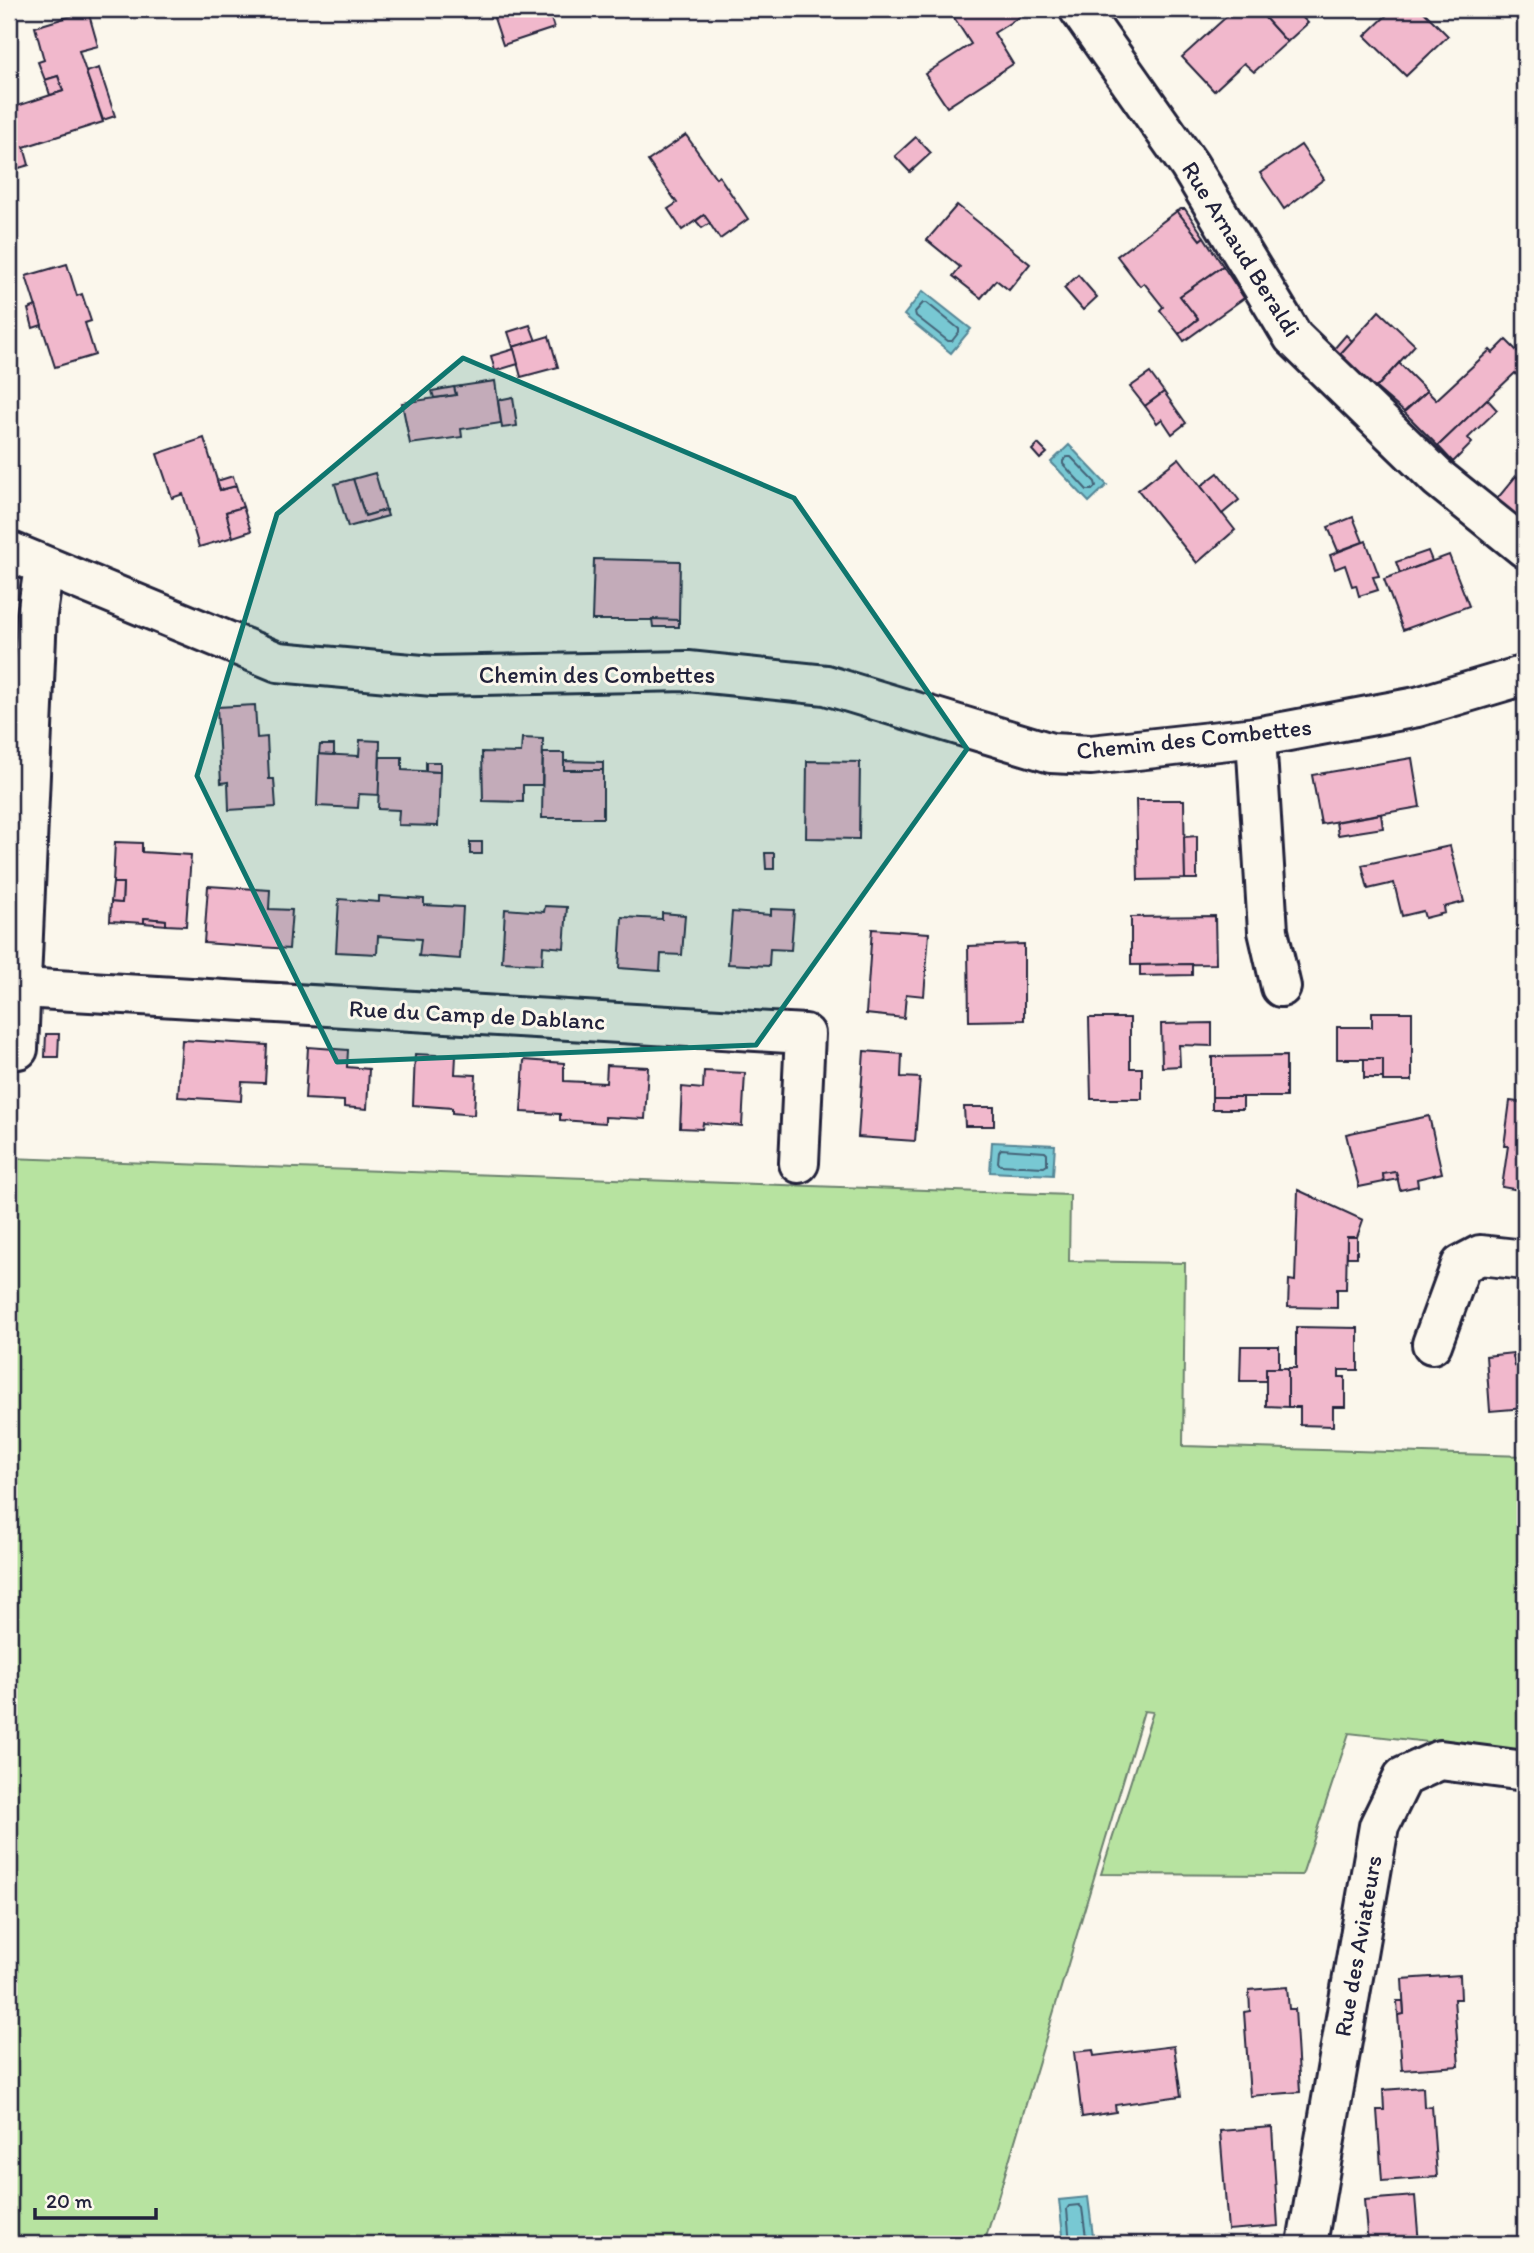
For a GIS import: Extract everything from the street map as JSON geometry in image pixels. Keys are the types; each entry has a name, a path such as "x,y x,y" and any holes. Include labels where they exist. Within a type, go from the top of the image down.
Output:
{"street":[{"name":"Rue Arnaud Beraldi","path":"1079,9 1189,165 1293,337 1438,478 1525,548"},
{"name":"Chemin des Combettes","path":"9,551 278,662 433,676 688,671 826,685 1051,753 1091,755 1256,737 1417,707 1525,675"},
{"path":"18,1049 37,614 44,567"},
{"path":"1256,737 1268,932 1281,987"},
{"name":"Rue du Camp de Dablanc","path":"22,988 804,1034 799,1163"},
{"path":"1432,1344 1461,1265 1480,1255 1525,1260"},
{"name":"Rue des Aviateurs","path":"1307,2244 1379,1826 1404,1777 1440,1760 1525,1771"}],"highlighted area":[{"path":"463,358 794,498 967,749 756,1045 337,1062 197,776 277,514"}],"green space":[{"path":"9,1158 1070,1195 1069,1261 1185,1263 1183,1446 1525,1456 1525,1753 1349,1733 1302,1875 1101,1874 1153,1712 1144,1711 984,2244 9,2244"}],"water":[{"path":"923,291 971,329 951,353 904,315"},
{"path":"1069,445 1107,485 1089,502 1051,462"},
{"path":"992,1142 1055,1145 1053,1175 990,1172"},
{"path":"1088,2197 1094,2244 1064,2244 1059,2200"}],"building":[{"path":"497,9 548,9 554,28 503,45 493,15 499,13"},
{"path":"965,9 1032,9 994,33 1013,64 947,107 925,74 971,44 953,16"},
{"path":"1235,9 1257,9 1287,42 1254,72 1244,63 1214,91 1182,57"},
{"path":"1257,9 1294,9 1308,23 1287,42"},
{"path":"1393,9 1421,9 1448,36 1406,76 1365,36"},
{"path":"88,11 98,46 79,51 103,122 24,147 29,165 9,171 9,128 16,126 11,108 63,91 58,76 45,80 38,62 44,60 35,27"},
{"path":"99,68 115,116 103,120 86,72"},
{"path":"58,76 63,91 50,95 45,80"},
{"path":"686,135 716,178 719,176 748,219 720,239 704,215 682,230 668,209 677,203 648,161"},
{"path":"916,137 931,153 910,172 895,156"},
{"path":"1301,145 1324,179 1284,209 1260,173"},
{"path":"957,205 1030,264 1009,290 996,280 981,298 953,276 960,267 927,240"},
{"path":"1185,209 1204,237 1200,240 1177,211"},
{"path":"1177,211 1200,240 1204,237 1223,266 1180,296 1198,319 1179,334 1144,283 1140,286 1117,256"},
{"path":"704,215 710,223 702,228 696,221"},
{"path":"67,264 77,296 82,294 91,321 85,323 95,355 55,367 26,276"},
{"path":"1223,266 1244,298 1184,341 1179,334 1198,319 1180,296"},
{"path":"1078,275 1097,297 1083,310 1064,288"},
{"path":"36,306 42,325 33,328 28,309"},
{"path":"1379,311 1415,345 1376,388 1339,355"},
{"path":"530,325 536,341 513,347 508,332"},
{"path":"1346,335 1352,341 1339,355 1365,378 1358,385 1327,357"},
{"path":"549,336 558,367 521,377 513,347"},
{"path":"1506,340 1520,354 1525,349 1525,384 1515,373 1438,446 1404,412 1427,391 1436,400 1490,350 1493,353"},
{"path":"514,349 518,364 495,371 491,356"},
{"path":"1399,363 1427,391 1404,412 1376,388"},
{"path":"1150,373 1164,392 1145,406 1130,387"},
{"path":"495,381 501,423 461,429 462,437 410,444 402,403 456,395 454,387"},
{"path":"454,387 456,395 434,398 432,391"},
{"path":"1164,392 1186,423 1172,434 1162,419 1157,423 1145,406"},
{"path":"513,397 517,426 502,428 498,400"},
{"path":"1487,399 1497,410 1468,438 1472,443 1453,462 1438,446"},
{"path":"204,438 220,490 236,486 243,507 226,512 233,537 199,547 183,494 172,498 157,454"},
{"path":"1038,444 1047,453 1040,459 1032,450"},
{"path":"1179,458 1235,530 1197,563 1138,490"},
{"path":"375,473 386,510 365,516 353,479"},
{"path":"1218,473 1239,500 1222,514 1201,486"},
{"path":"233,476 236,486 220,490 217,481"},
{"path":"1516,476 1525,484 1525,523 1496,500"},
{"path":"353,479 365,516 386,510 388,516 348,527 335,484"},
{"path":"243,507 251,531 233,537 226,512"},
{"path":"1353,517 1363,542 1338,551 1328,527"},
{"path":"1366,541 1379,576 1373,577 1378,590 1359,596 1356,585 1352,586 1345,565 1335,569 1330,555"},
{"path":"1428,551 1432,561 1400,573 1396,562"},
{"path":"1449,555 1469,606 1403,630 1384,579"},
{"path":"594,559 680,561 679,620 592,620"},
{"path":"652,619 679,620 679,627 653,627"},
{"path":"255,705 257,738 267,737 269,779 274,779 276,807 229,810 228,782 221,783 217,707"},
{"path":"522,738 543,739 542,785 523,785 523,802 483,801 482,752 521,753"},
{"path":"360,740 380,741 379,795 359,794 358,808 317,806 319,754 359,756"},
{"path":"320,745 334,745 334,755 319,754"},
{"path":"543,753 564,753 564,770 603,770 603,818 542,818"},
{"path":"380,757 402,757 402,770 440,772 438,826 398,825 399,810 378,809"},
{"path":"1412,758 1420,807 1321,824 1312,775"},
{"path":"564,761 603,762 603,770 564,770"},
{"path":"807,761 860,762 859,839 806,838"},
{"path":"426,762 440,762 440,772 426,771"},
{"path":"1136,800 1184,800 1185,879 1138,880"},
{"path":"1381,814 1383,828 1338,835 1336,822"},
{"path":"1197,836 1197,879 1185,879 1184,837"},
{"path":"115,842 142,843 142,852 191,855 186,926 166,925 166,920 144,918 144,923 110,921 111,902 122,903 123,883 113,883"},
{"path":"470,842 482,842 482,854 470,854"},
{"path":"1450,846 1464,902 1444,907 1445,913 1425,918 1423,911 1402,916 1394,883 1368,889 1362,865"},
{"path":"765,853 774,853 774,869 766,869"},
{"path":"113,883 123,883 122,903 111,902"},
{"path":"208,886 270,890 269,909 292,910 289,949 204,943"},
{"path":"379,896 424,899 424,905 463,907 460,959 419,956 421,939 378,936 377,954 336,952 339,899 379,902"},
{"path":"545,906 567,907 564,948 543,946 542,964 502,962 505,909 544,912"},
{"path":"771,909 794,910 791,950 770,949 769,966 728,964 732,912 771,915"},
{"path":"662,913 685,915 682,955 661,954 660,971 619,968 622,917 662,919"},
{"path":"1215,916 1216,964 1131,965 1131,917"},
{"path":"144,918 166,920 166,925 144,923"},
{"path":"872,929 929,933 924,996 906,994 904,1018 866,1014"},
{"path":"1024,944 1024,1020 969,1021 968,946"},
{"path":"1192,964 1192,975 1140,976 1140,965"},
{"path":"1372,1012 1412,1012 1412,1081 1383,1081 1383,1059 1337,1059 1337,1027 1372,1027"},
{"path":"1089,1018 1130,1018 1130,1068 1142,1068 1142,1099 1091,1099"},
{"path":"1212,1023 1212,1046 1179,1045 1180,1066 1162,1067 1161,1024"},
{"path":"46,1034 59,1034 58,1057 45,1057"},
{"path":"182,1040 267,1045 265,1083 242,1082 241,1101 178,1097"},
{"path":"308,1047 348,1050 347,1067 369,1069 367,1109 344,1107 344,1101 305,1099"},
{"path":"864,1051 902,1054 901,1077 920,1078 915,1141 858,1137"},
{"path":"415,1054 456,1056 455,1074 476,1075 474,1115 452,1113 452,1108 413,1105"},
{"path":"1286,1056 1286,1097 1212,1097 1212,1057"},
{"path":"1364,1059 1383,1059 1383,1078 1364,1078"},
{"path":"524,1060 564,1063 564,1081 606,1083 607,1065 648,1067 645,1119 605,1117 605,1123 560,1120 560,1114 521,1112"},
{"path":"704,1071 745,1073 742,1126 703,1123 702,1129 680,1128 682,1087 703,1089"},
{"path":"1212,1097 1243,1097 1243,1109 1212,1109"},
{"path":"1510,1101 1525,1103 1525,1191 1502,1187 1508,1146 1504,1146"},
{"path":"964,1107 994,1107 994,1126 965,1126"},
{"path":"1429,1116 1442,1173 1417,1179 1418,1186 1400,1190 1396,1172 1383,1174 1384,1182 1359,1187 1346,1134"},
{"path":"1396,1172 1398,1179 1384,1182 1383,1174"},
{"path":"1298,1190 1363,1220 1357,1237 1347,1237 1346,1289 1337,1289 1337,1308 1288,1307 1289,1280 1295,1281"},
{"path":"1347,1237 1357,1237 1357,1257 1347,1257"},
{"path":"1296,1327 1358,1328 1358,1370 1339,1370 1339,1377 1345,1377 1345,1407 1333,1407 1333,1426 1300,1425 1300,1407 1288,1407 1288,1368 1296,1368"},
{"path":"1241,1346 1279,1346 1279,1368 1266,1368 1266,1381 1240,1381"},
{"path":"1513,1353 1515,1366 1525,1364 1525,1408 1490,1411 1486,1356"},
{"path":"1525,1355 1525,1364 1515,1366 1513,1356"},
{"path":"1266,1368 1288,1368 1288,1407 1266,1406"},
{"path":"1460,1975 1461,1999 1454,1999 1459,2066 1402,2070 1398,2015 1404,2014 1402,1979"},
{"path":"1287,1987 1289,2009 1295,2009 1300,2092 1250,2096 1244,2012 1250,2011 1249,1990"},
{"path":"1397,2001 1403,2001 1404,2014 1398,2015"},
{"path":"1174,2046 1181,2096 1115,2105 1116,2112 1082,2117 1074,2052 1093,2050 1094,2056"},
{"path":"1423,2087 1424,2107 1432,2106 1437,2177 1382,2181 1377,2110 1384,2110 1383,2090"},
{"path":"1272,2127 1278,2226 1228,2230 1220,2131"},
{"path":"1415,2196 1419,2244 1368,2244 1364,2200"}]}
